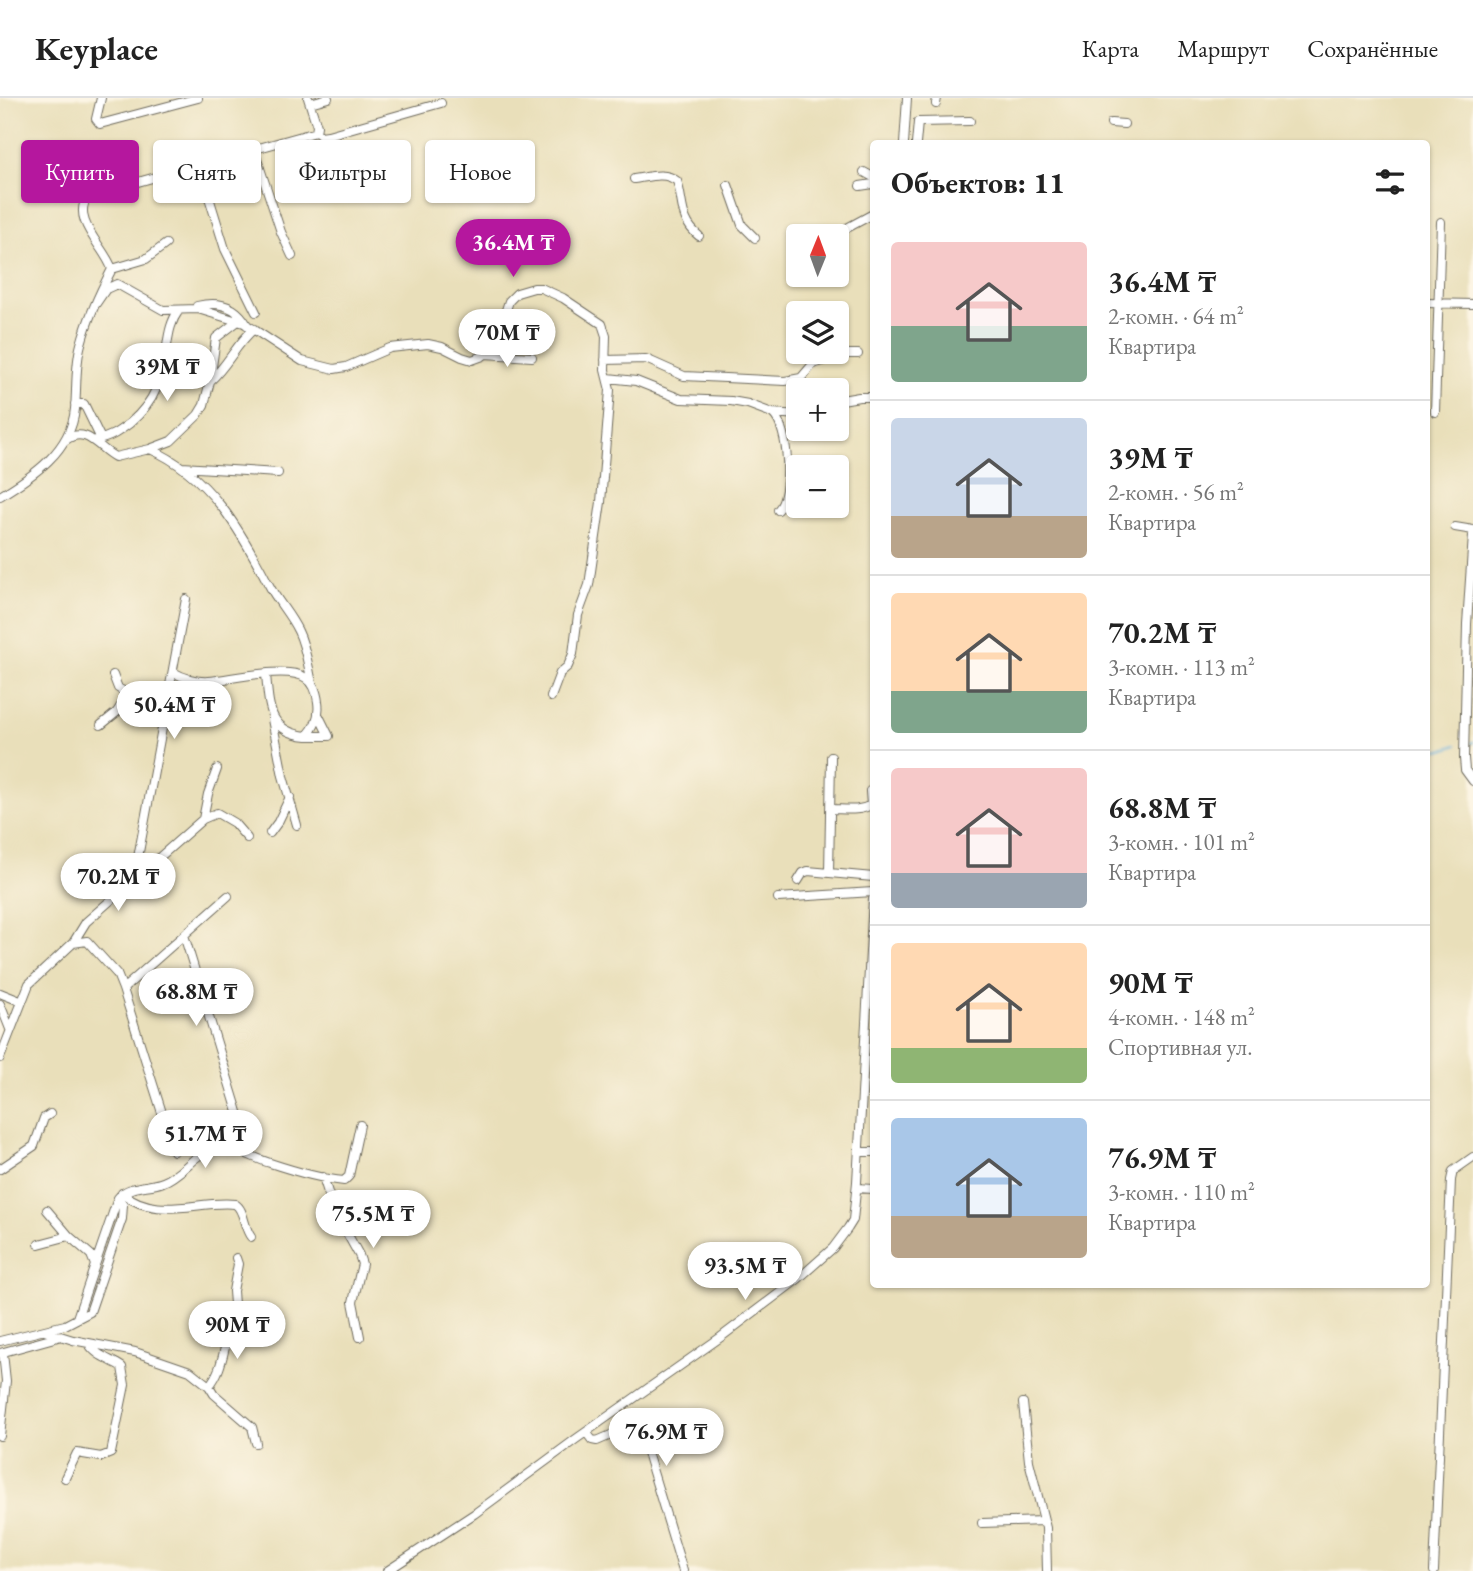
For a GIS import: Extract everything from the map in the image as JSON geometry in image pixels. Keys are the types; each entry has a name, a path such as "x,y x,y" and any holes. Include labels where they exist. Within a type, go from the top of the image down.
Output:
{"street":[{"path":"101,98 96,119 100,124 198,98"},
{"path":"320,140 309,101 328,98"},
{"path":"904,140 907,98"},
{"path":"261,148 441,103"},
{"path":"916,140 918,122 970,121"},
{"path":"1111,123 1124,124"},
{"path":"261,171 292,256"},
{"path":"864,172 870,175"},
{"path":"634,179 671,176 677,181 682,211 692,230 699,236"},
{"path":"63,443 73,420 81,343 112,269 83,216 85,198 153,178"},
{"path":"860,186 870,184"},
{"path":"728,185 742,225 755,238"},
{"path":"211,203 225,249 256,312"},
{"path":"849,226 870,216"},
{"path":"1435,412 1441,222"},
{"path":"112,269 146,259 166,244"},
{"path":"108,282 121,285 163,310 202,305 225,305 234,308 241,314 246,325 302,361 334,369 346,367 390,348 428,344 442,346 472,360 485,354 531,357"},
{"path":"485,354 497,337 509,301 517,293 534,288 541,288 563,298 602,324 606,337 605,370 610,390 601,502 589,585 578,615 573,654 568,666 560,673 551,698"},
{"path":"1430,303 1473,304"},
{"path":"0,496 37,472 63,443 75,435 99,440 114,436 144,409 159,384 170,326 183,309"},
{"path":"75,404 83,404 99,440 107,453 115,457 171,441 198,415 204,405 216,338 246,325"},
{"path":"210,381 231,357 246,325"},
{"path":"605,360 646,359 684,376 785,381 801,378 813,364 845,354 858,354"},
{"path":"608,378 636,381 681,399 748,404 779,419 784,433 786,496 778,510"},
{"path":"849,399 870,397"},
{"path":"772,414 786,415"},
{"path":"150,449 182,467 207,489 251,548 270,587 299,632 316,693 320,722 330,736 307,737 285,729 271,715"},
{"path":"182,467 278,473"},
{"path":"1455,527 1473,533 1467,624 1464,758 1465,770 1473,781"},
{"path":"134,878 186,599"},
{"path":"173,672 188,679 207,681 296,673 312,683"},
{"path":"266,674 283,776 297,825"},
{"path":"113,675 118,688 125,694 167,703"},
{"path":"101,725 131,697"},
{"path":"307,737 315,726 318,715"},
{"path":"829,873 831,757"},
{"path":"203,819 217,769"},
{"path":"270,833 290,797"},
{"path":"830,809 855,810 870,805"},
{"path":"205,807 234,823 247,838"},
{"path":"0,1058 29,984 73,943 83,925 134,878 203,819 217,813"},
{"path":"798,881 803,873 870,877"},
{"path":"778,898 870,892"},
{"path":"123,989 228,896"},
{"path":"184,935 238,1112"},
{"path":"73,943 87,941 117,974 174,1151"},
{"path":"387,1571 474,1514 761,1308 833,1248 853,1220 870,953"},
{"path":"0,993 20,1002"},
{"path":"0,1004 10,1029"},
{"path":"0,1169 34,1146 44,1118 50,1114"},
{"path":"76,1319 120,1196 129,1189 166,1181 200,1156 218,1147 229,1148 271,1164 335,1180 347,1180 360,1125"},
{"path":"859,1152 870,1152"},
{"path":"1434,1571 1451,1180 1453,1171 1473,1157"},
{"path":"323,1177 333,1208 351,1238 362,1264 353,1302 360,1338"},
{"path":"857,1188 870,1189"},
{"path":"120,1196 160,1208 235,1204 241,1209 246,1230 251,1237"},
{"path":"0,1341 65,1325 90,1312 122,1219 123,1205 120,1196"},
{"path":"47,1210 69,1236 91,1255 95,1265"},
{"path":"39,1244 69,1236"},
{"path":"209,1386 218,1373 228,1333 237,1316 233,1291 238,1264 236,1258"},
{"path":"44,1331 89,1344 135,1352 190,1371 252,1427 256,1443"},
{"path":"0,1436 6,1381 2,1353 59,1337"},
{"path":"65,1478 77,1453 101,1457 111,1453 125,1385 122,1367 111,1359 94,1353 89,1344"},
{"path":"1023,1403 1029,1461 1046,1528 1047,1571"},
{"path":"586,1432 592,1440 597,1441 628,1428 638,1432 646,1449 683,1571"},
{"path":"982,1523 1043,1521"}],"waterway":[{"path":"1430,749 1443,750 1457,745"}]}
